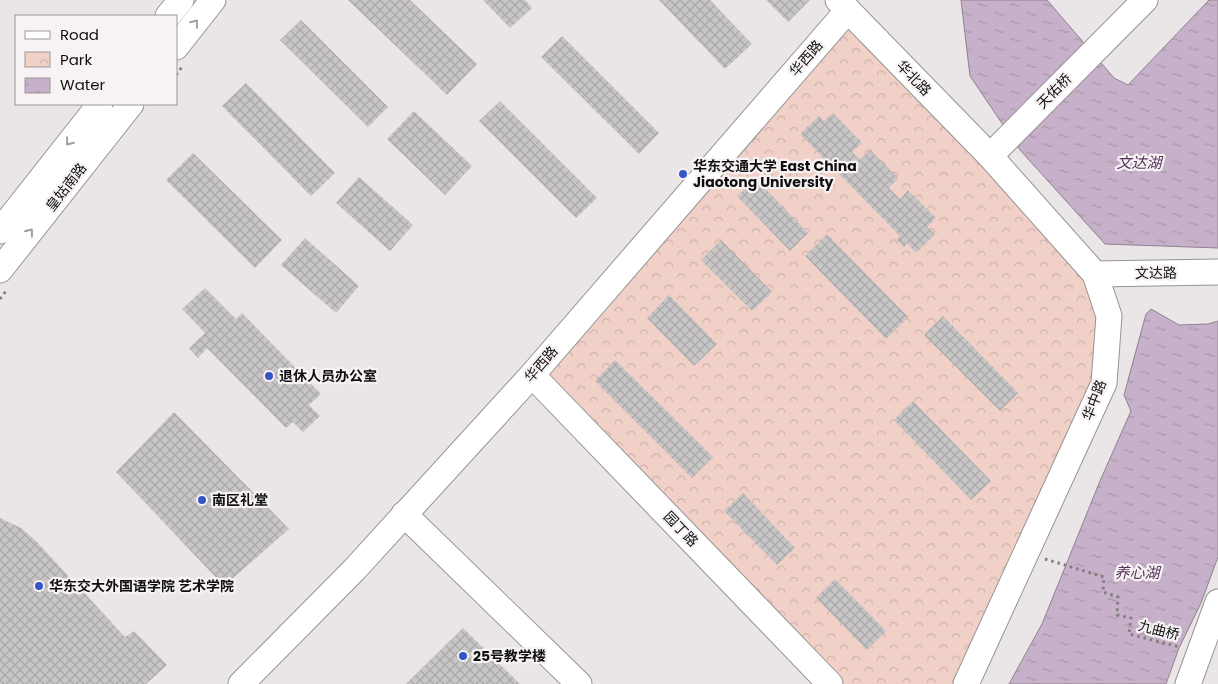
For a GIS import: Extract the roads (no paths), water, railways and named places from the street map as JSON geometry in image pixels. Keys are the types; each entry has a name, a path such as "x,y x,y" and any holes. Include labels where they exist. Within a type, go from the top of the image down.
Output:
{"street":[{"path":"169,15 181,0"},
{"path":"178,44 213,0"},
{"name":"天佑桥","path":"998,148 1145,0"},
{"name":"华北路","path":"843,5 998,148"},
{"name":"华西路","path":"241,684 354,570 532,375 843,5"},
{"name":"皇姑南路","path":"0,231 99,105"},
{"name":"皇姑南路","path":"0,270 130,105"},
{"name":"华中路","path":"966,684 1104,383 1109,316 1095,274 998,148"},
{"name":"文达路","path":"1095,274 1218,272"},
{"name":"园丁路","path":"532,375 830,684"},
{"path":"404,514 580,684"},
{"path":"1188,684 1218,602"}],"water":[{"name":"文达湖","path":"961,0 1047,0 1114,78 1128,85 1209,0 1218,0 1218,248 1105,244 1020,150 970,76"},
{"name":"养心湖","path":"1151,309 1179,325 1208,324 1218,321 1218,557 1201,603 1179,648 1166,684 1009,684 1042,624 1100,481 1131,411 1124,395 1146,314"}],"place":[{"name":"华东交通大学 East China Jiaotong University","path":"683,174"},
{"name":"退休人员办公室","path":"269,376"},
{"name":"南区礼堂","path":"202,500"},
{"name":"华东交大外国语学院 艺术学院","path":"39,586"},
{"name":"25号教学楼","path":"463,656"}]}
